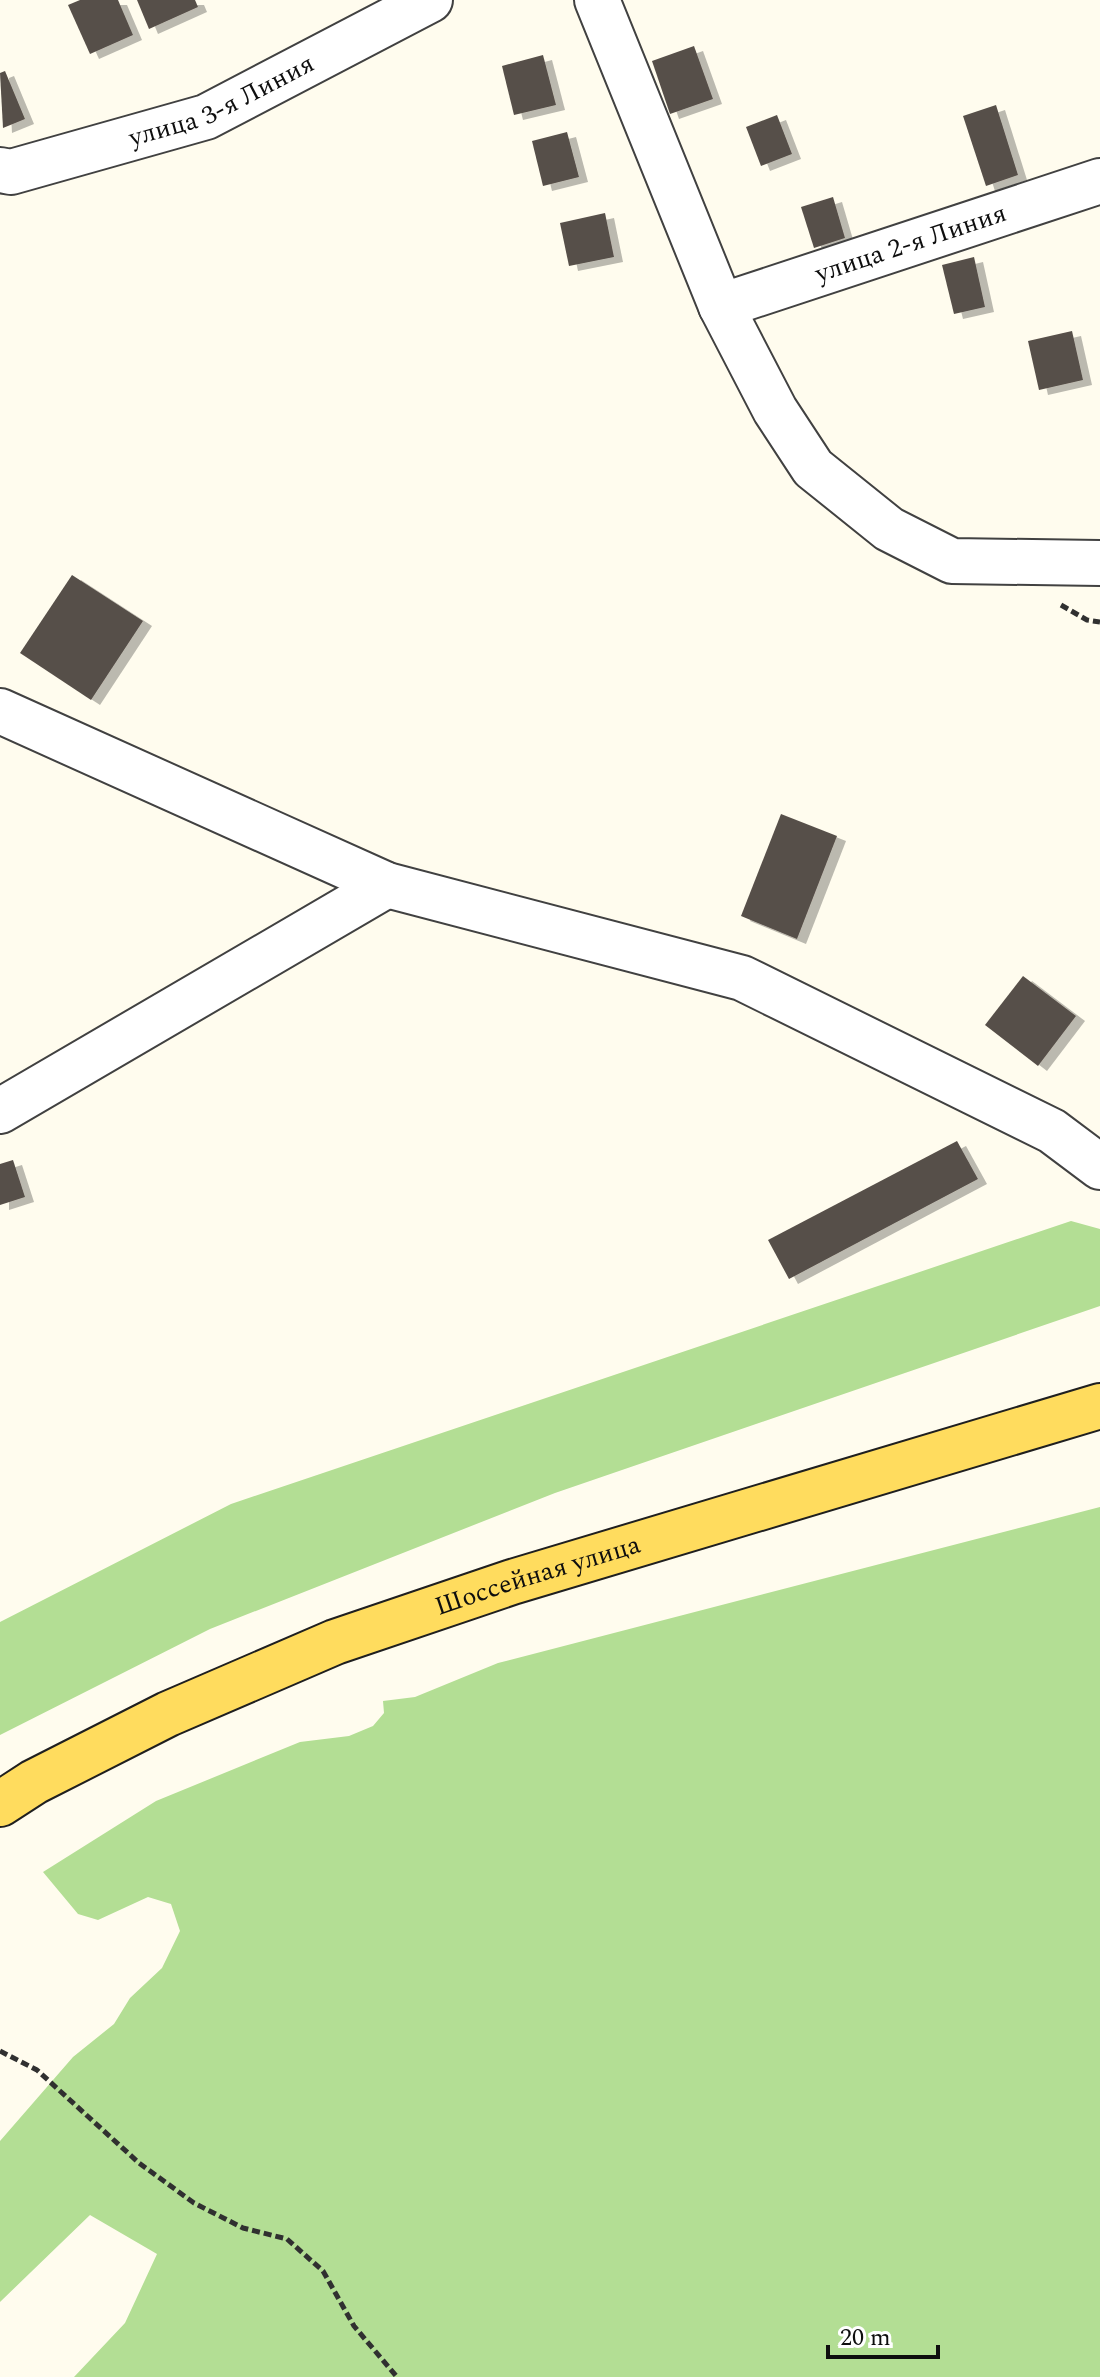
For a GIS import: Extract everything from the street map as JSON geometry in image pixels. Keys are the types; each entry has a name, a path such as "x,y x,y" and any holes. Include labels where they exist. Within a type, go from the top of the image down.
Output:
{"main road":[{"name":"Шоссейная улица","path":"0,1804 34,1782 168,1714 335,1642 512,1582 1100,1406"}],"street":[{"name":"улица 3-я Линия","path":"0,170 11,172 206,117 430,0"},
{"path":"597,0 721,306 775,410 813,468 889,529 952,561 1100,563"},
{"name":"улица 2-я Линия","path":"721,306 1100,181"},
{"path":"0,711 387,885 742,978 1052,1131 1100,1167"},
{"path":"0,1111 387,885"}],"path":[{"path":"0,2051 37,2070 139,2163 194,2203 243,2228 287,2239 323,2271 354,2326 397,2377"}],"green space":[{"path":"1071,1221 1100,1229 1100,1306 555,1493 210,1629 0,1735 0,1622 231,1504"},
{"path":"1100,1507 1100,2377 74,2377 125,2323 157,2254 90,2215 0,2302 0,2141 73,2057 114,2024 130,1998 162,1968 180,1931 171,1904 148,1897 98,1920 78,1914 43,1872 156,1801 300,1742 349,1736 373,1726 384,1713 383,1701 415,1697 498,1663"}],"building":[{"path":"80,0 118,0 133,35 90,54 68,5"},
{"path":"137,0 195,0 198,7 149,29"},
{"path":"694,46 713,99 670,114 652,61"},
{"path":"543,55 556,105 514,115 502,66"},
{"path":"5,71 25,119 3,128 0,73"},
{"path":"996,105 1018,175 986,186 963,116"},
{"path":"777,115 792,154 761,166 746,127"},
{"path":"567,132 579,177 543,186 532,141"},
{"path":"833,197 845,238 814,248 801,207"},
{"path":"605,213 614,257 569,266 560,223"},
{"path":"974,257 985,307 954,314 942,265"},
{"path":"1072,331 1083,380 1039,390 1028,341"},
{"path":"72,575 143,621 91,700 20,653"},
{"path":"781,814 837,836 797,939 741,916"},
{"path":"1023,976 1076,1016 1038,1066 985,1025"},
{"path":"957,1141 978,1179 789,1279 768,1240"},
{"path":"13,1160 25,1197 0,1205 0,1164"}]}
